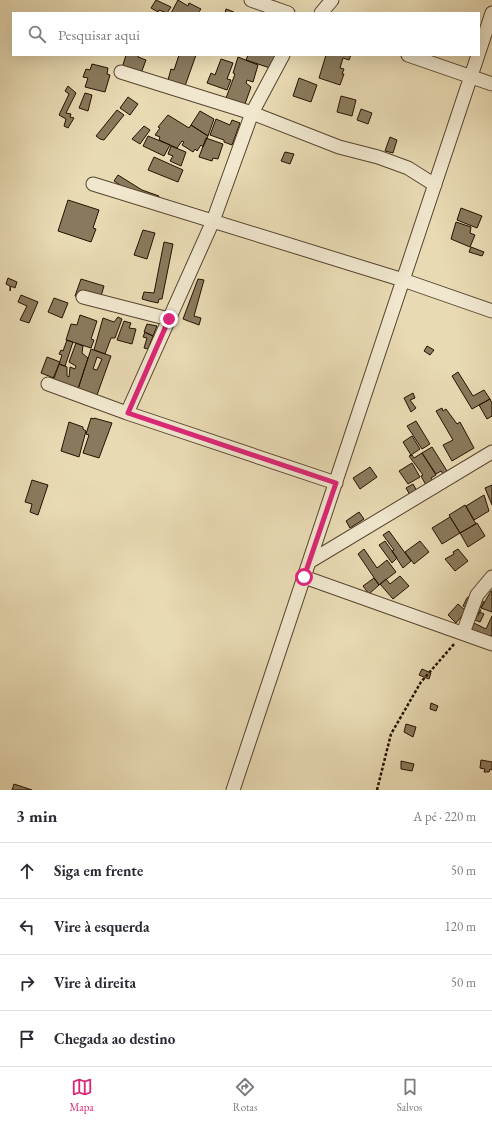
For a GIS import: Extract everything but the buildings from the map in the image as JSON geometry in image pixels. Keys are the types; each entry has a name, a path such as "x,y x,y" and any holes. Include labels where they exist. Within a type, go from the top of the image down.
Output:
{"street":[{"path":"251,0 285,12"},
{"path":"322,12 332,0"},
{"path":"480,49 492,13"},
{"path":"128,413 213,221 252,113 282,56"},
{"path":"411,56 492,84"},
{"path":"233,790 478,56"},
{"path":"121,72 252,113 339,147 378,157 408,168 435,185"},
{"path":"93,184 403,280 492,310"},
{"path":"83,297 169,319"},
{"path":"48,384 128,413 336,483"},
{"path":"309,562 492,452"},
{"path":"304,577 492,644"},
{"path":"463,633 477,595 492,577"}],"path":[{"path":"377,790 391,734 422,682 463,633"}],"route":[{"path":"169,319 128,413 336,483 304,577"}]}
